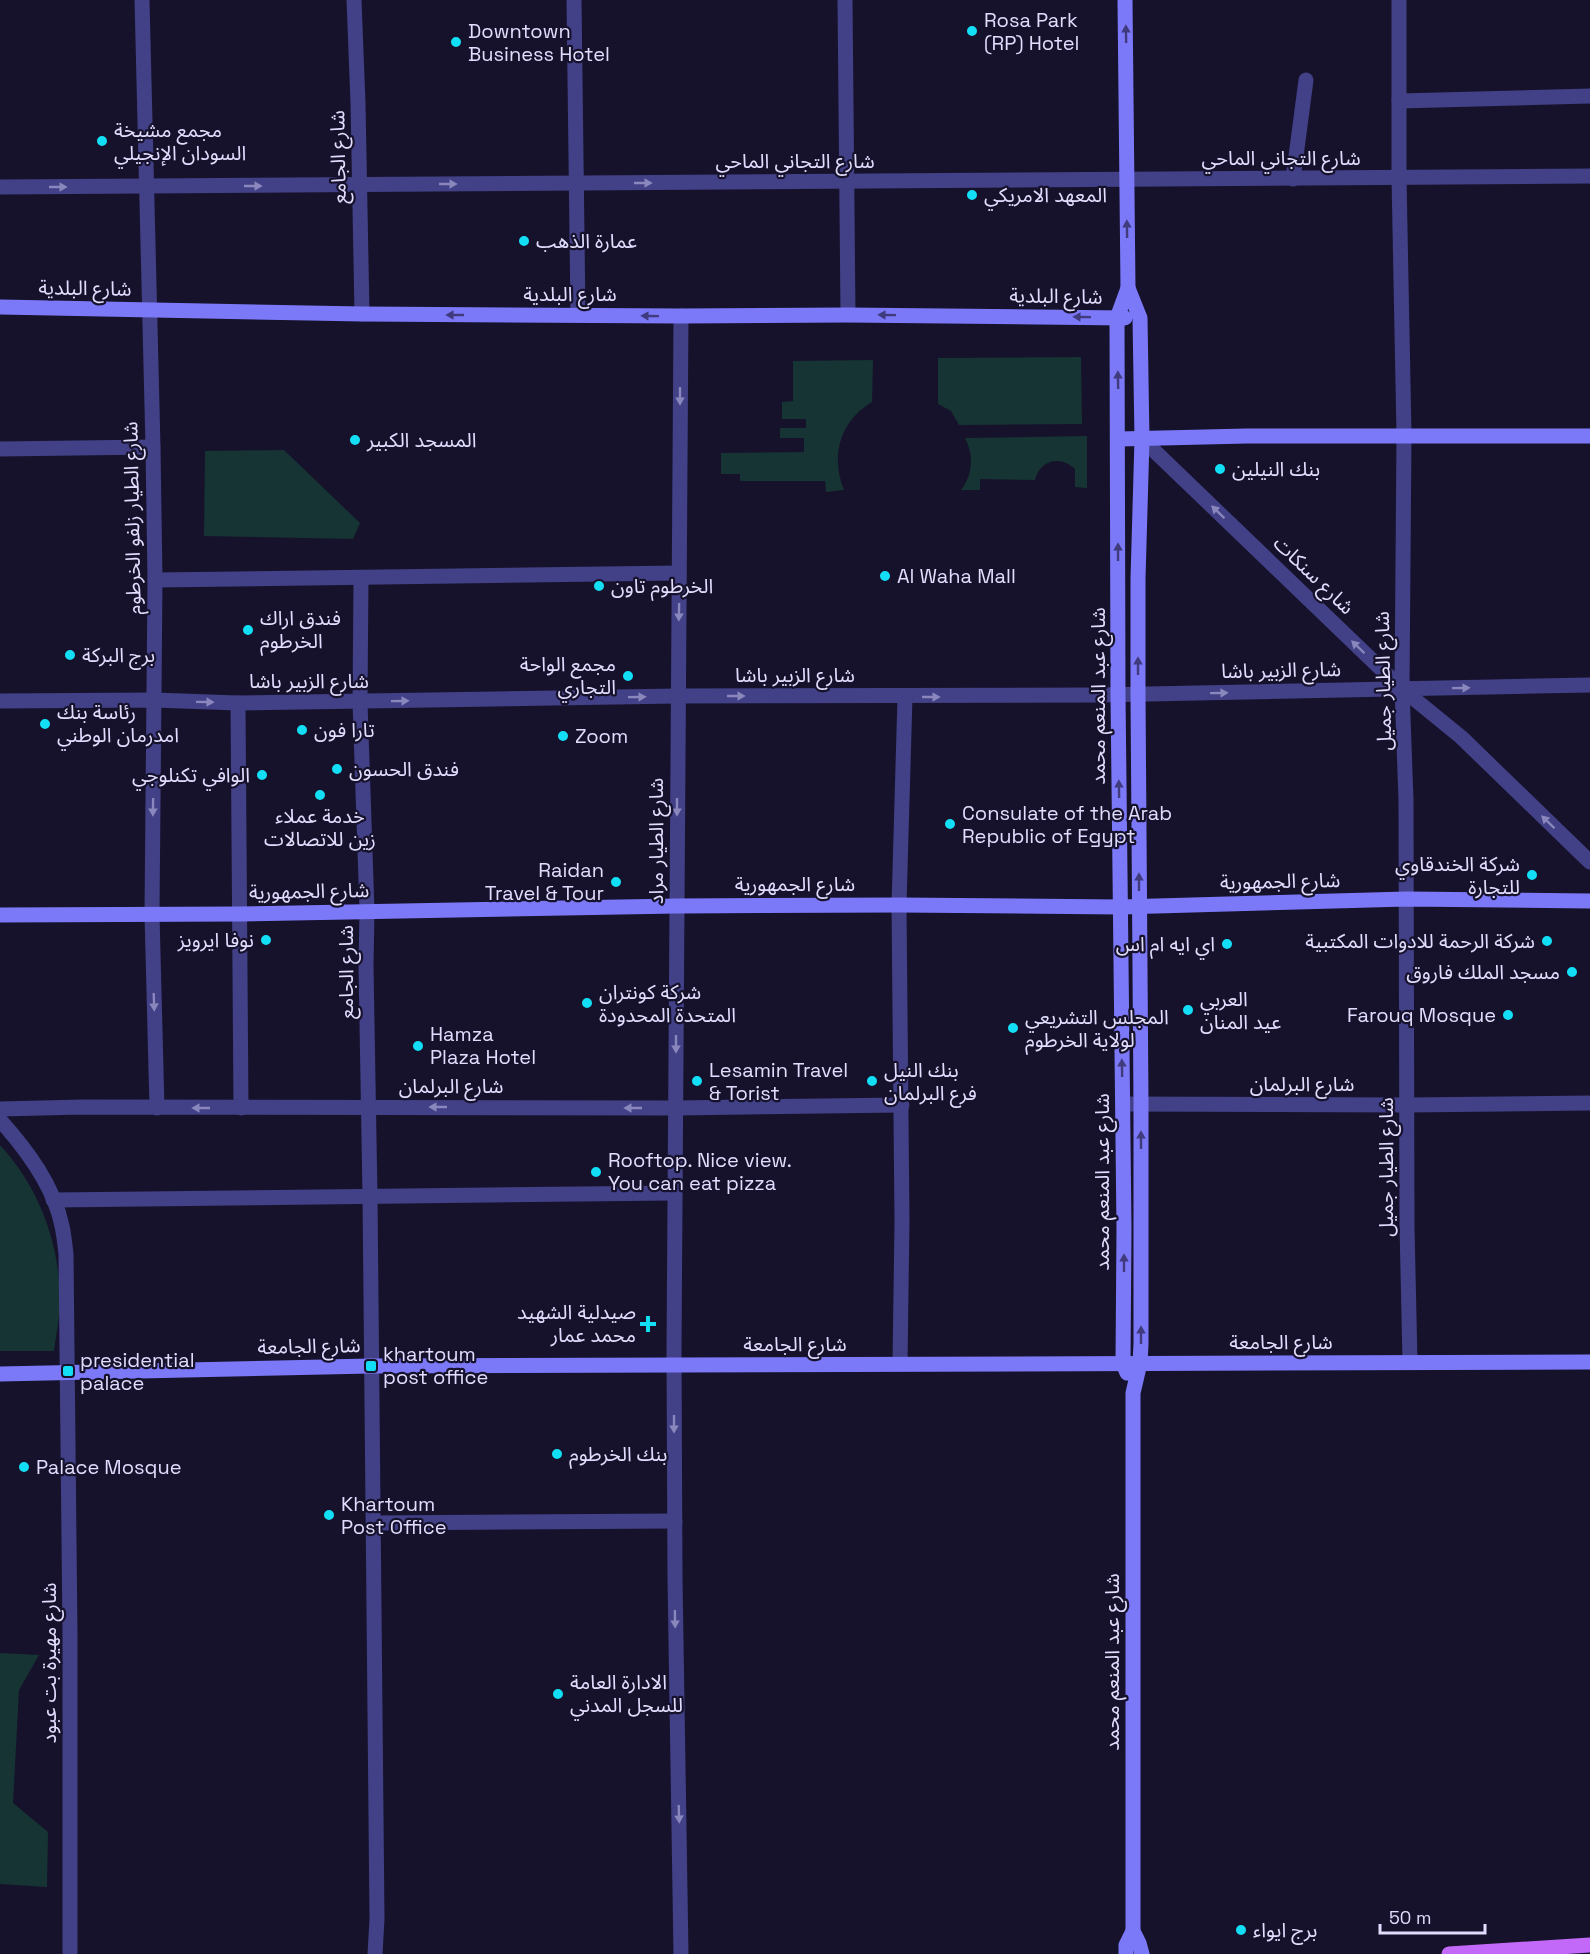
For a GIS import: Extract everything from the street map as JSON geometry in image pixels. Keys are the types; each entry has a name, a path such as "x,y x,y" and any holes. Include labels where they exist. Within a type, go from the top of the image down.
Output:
{"main road":[{"path":"1449,1954 1590,1945"}],"street":[{"name":"شارع الطيار زلفو الخرطوم","path":"142,0 155,580 152,914 157,1108"},
{"name":"شارع الجامع","path":"354,0 362,314"},
{"path":"574,0 578,315"},
{"path":"845,0 848,315"},
{"name":"شارع عبد المنعم محمد","path":"1125,0 1128,288 1117,318 1118,695 1123,1104 1123,1363 1133,1393"},
{"name":"شارع الطيار جميل","path":"1400,0 1399,177 1404,435 1402,689 1406,800 1407,1226 1410,1362"},
{"path":"1293,179 1306,80"},
{"path":"1399,101 1590,96"},
{"name":"شارع التجاني الماحي","path":"0,187 1590,176"},
{"name":"شارع عبد المنعم محمد","path":"1126,1954 1126,1945 1133,1931 1133,1393 1140,1363 1141,1104 1137,694 1142,438 1140,318 1128,288"},
{"name":"شارع البلدية","path":"0,307 362,314 1140,318"},
{"name":"شارع الطيار مراد","path":"681,316 674,1193 675,1521 681,1954"},
{"path":"1119,439 1404,435 1590,436"},
{"name":"شارع سنكات","path":"1142,438 1402,689 1461,737 1590,862"},
{"path":"0,449 153,447"},
{"path":"155,580 679,573"},
{"path":"1118,578 1138,579"},
{"name":"شارع الجامع","path":"361,579 360,702 368,911 366,966 374,1522 377,1919 375,1954"},
{"name":"شارع الزبير باشا","path":"0,701 360,702 677,696 1118,695 1590,685"},
{"path":"900,1364 902,1105 899,904 905,697"},
{"path":"238,702 242,1108"},
{"name":"شارع الجمهورية","path":"0,915 240,914 899,904 1139,906 1407,899 1590,902"},
{"name":"شارع البرلمان","path":"1123,1104 1590,1103"},
{"name":"شارع البرلمان","path":"0,1109 676,1108 902,1105"},
{"name":"شارع مهيرة بت عبود","path":"0,1120 32,1160 53,1200 62,1224 66,1254 70,1635 70,1954"},
{"path":"53,1200 674,1193"},
{"name":"شارع الجامعة","path":"0,1374 371,1366 1590,1362"},
{"path":"374,1522 675,1521"},
{"name":"شارع عبد المنعم محمد","path":"1133,1931 1142,1954"}],"green space":[{"path":"1081,357 1082,424 959,425 951,411 938,404 938,358"},
{"path":"873,360 872,402 852,419 845,429 838,452 838,465 844,490 826,492 825,481 740,481 740,474 721,474 721,453 804,452 804,438 780,438 780,428 806,428 806,419 782,419 782,402 793,401 793,361"},
{"path":"1087,436 1087,488 1075,487 1075,469 1057,461 1041,468 1035,480 980,479 980,490 961,490 968,478 971,464 970,451 965,438"},
{"path":"284,450 360,523 353,539 204,536 205,451"},
{"path":"0,1145 26,1179 45,1217 51,1238 56,1258 60,1301 54,1351 0,1351"},
{"path":"0,1653 39,1655 19,1690 13,1803 48,1832 47,1887 0,1884"}],"place":[{"name":"Rosa Park (RP) Hotel","path":"972,31"},
{"name":"Downtown Business Hotel","path":"456,42"},
{"name":"مجمع مشيخة السودان الإنجيلي","path":"102,141"},
{"name":"المعهد الامريكي","path":"972,195"},
{"name":"عمارة الذهب","path":"524,241"},
{"name":"المسجد الكبير","path":"355,440"},
{"name":"بنك النيلين","path":"1220,469"},
{"name":"Al Waha Mall","path":"885,576"},
{"name":"الخرطوم تاون","path":"599,586"},
{"name":"فندق اراك الخرطوم","path":"248,630"},
{"name":"برج البركة","path":"70,655"},
{"name":"مجمع الواحة التجاري","path":"628,676"},
{"name":"رئاسة بنك امدرمان الوطني","path":"45,724"},
{"name":"تارا فون","path":"302,730"},
{"name":"Zoom","path":"563,736"},
{"name":"فندق الحسون","path":"337,769"},
{"name":"الوافي تكنلوجي","path":"262,775"},
{"name":"خدمة عملاء زين للاتصالات","path":"320,795"},
{"name":"Consulate of the Arab Republic of Egypt","path":"950,824"},
{"name":"شركة الخندقاوي للتجارة","path":"1532,875"},
{"name":"Raidan Travel & Tour","path":"616,882"},
{"name":"نوفا ايرويز","path":"266,940"},
{"name":"شركة الرحمة للادوات المكتبية","path":"1547,941"},
{"name":"اي ايه ام اس","path":"1227,944"},
{"name":"مسجد الملك فاروق","path":"1572,972"},
{"name":"شركة كونتران المتحدة المحدودة","path":"587,1003"},
{"name":"العربي عيد المنان","path":"1188,1010"},
{"name":"Farouq Mosque","path":"1508,1015"},
{"name":"المجلس التشريعي لولاية الخرطوم","path":"1013,1028"},
{"name":"Hamza Plaza Hotel","path":"418,1046"},
{"name":"Lesamin Travel & Torist","path":"697,1081"},
{"name":"بنك النيل فرع البرلمان","path":"872,1081"},
{"name":"Rooftop. Nice view. You can eat pizza","path":"596,1172"},
{"name":"صيدلية الشهيد محمد عمار","path":"648,1324"},
{"name":"khartoum post office","path":"371,1366"},
{"name":"presidential palace","path":"68,1371"},
{"name":"بنك الخرطوم","path":"557,1454"},
{"name":"Palace Mosque","path":"24,1467"},
{"name":"Khartoum Post Office","path":"329,1515"},
{"name":"الادارة العامة للسجل المدني","path":"558,1694"},
{"name":"برج ايواء","path":"1241,1930"}]}
